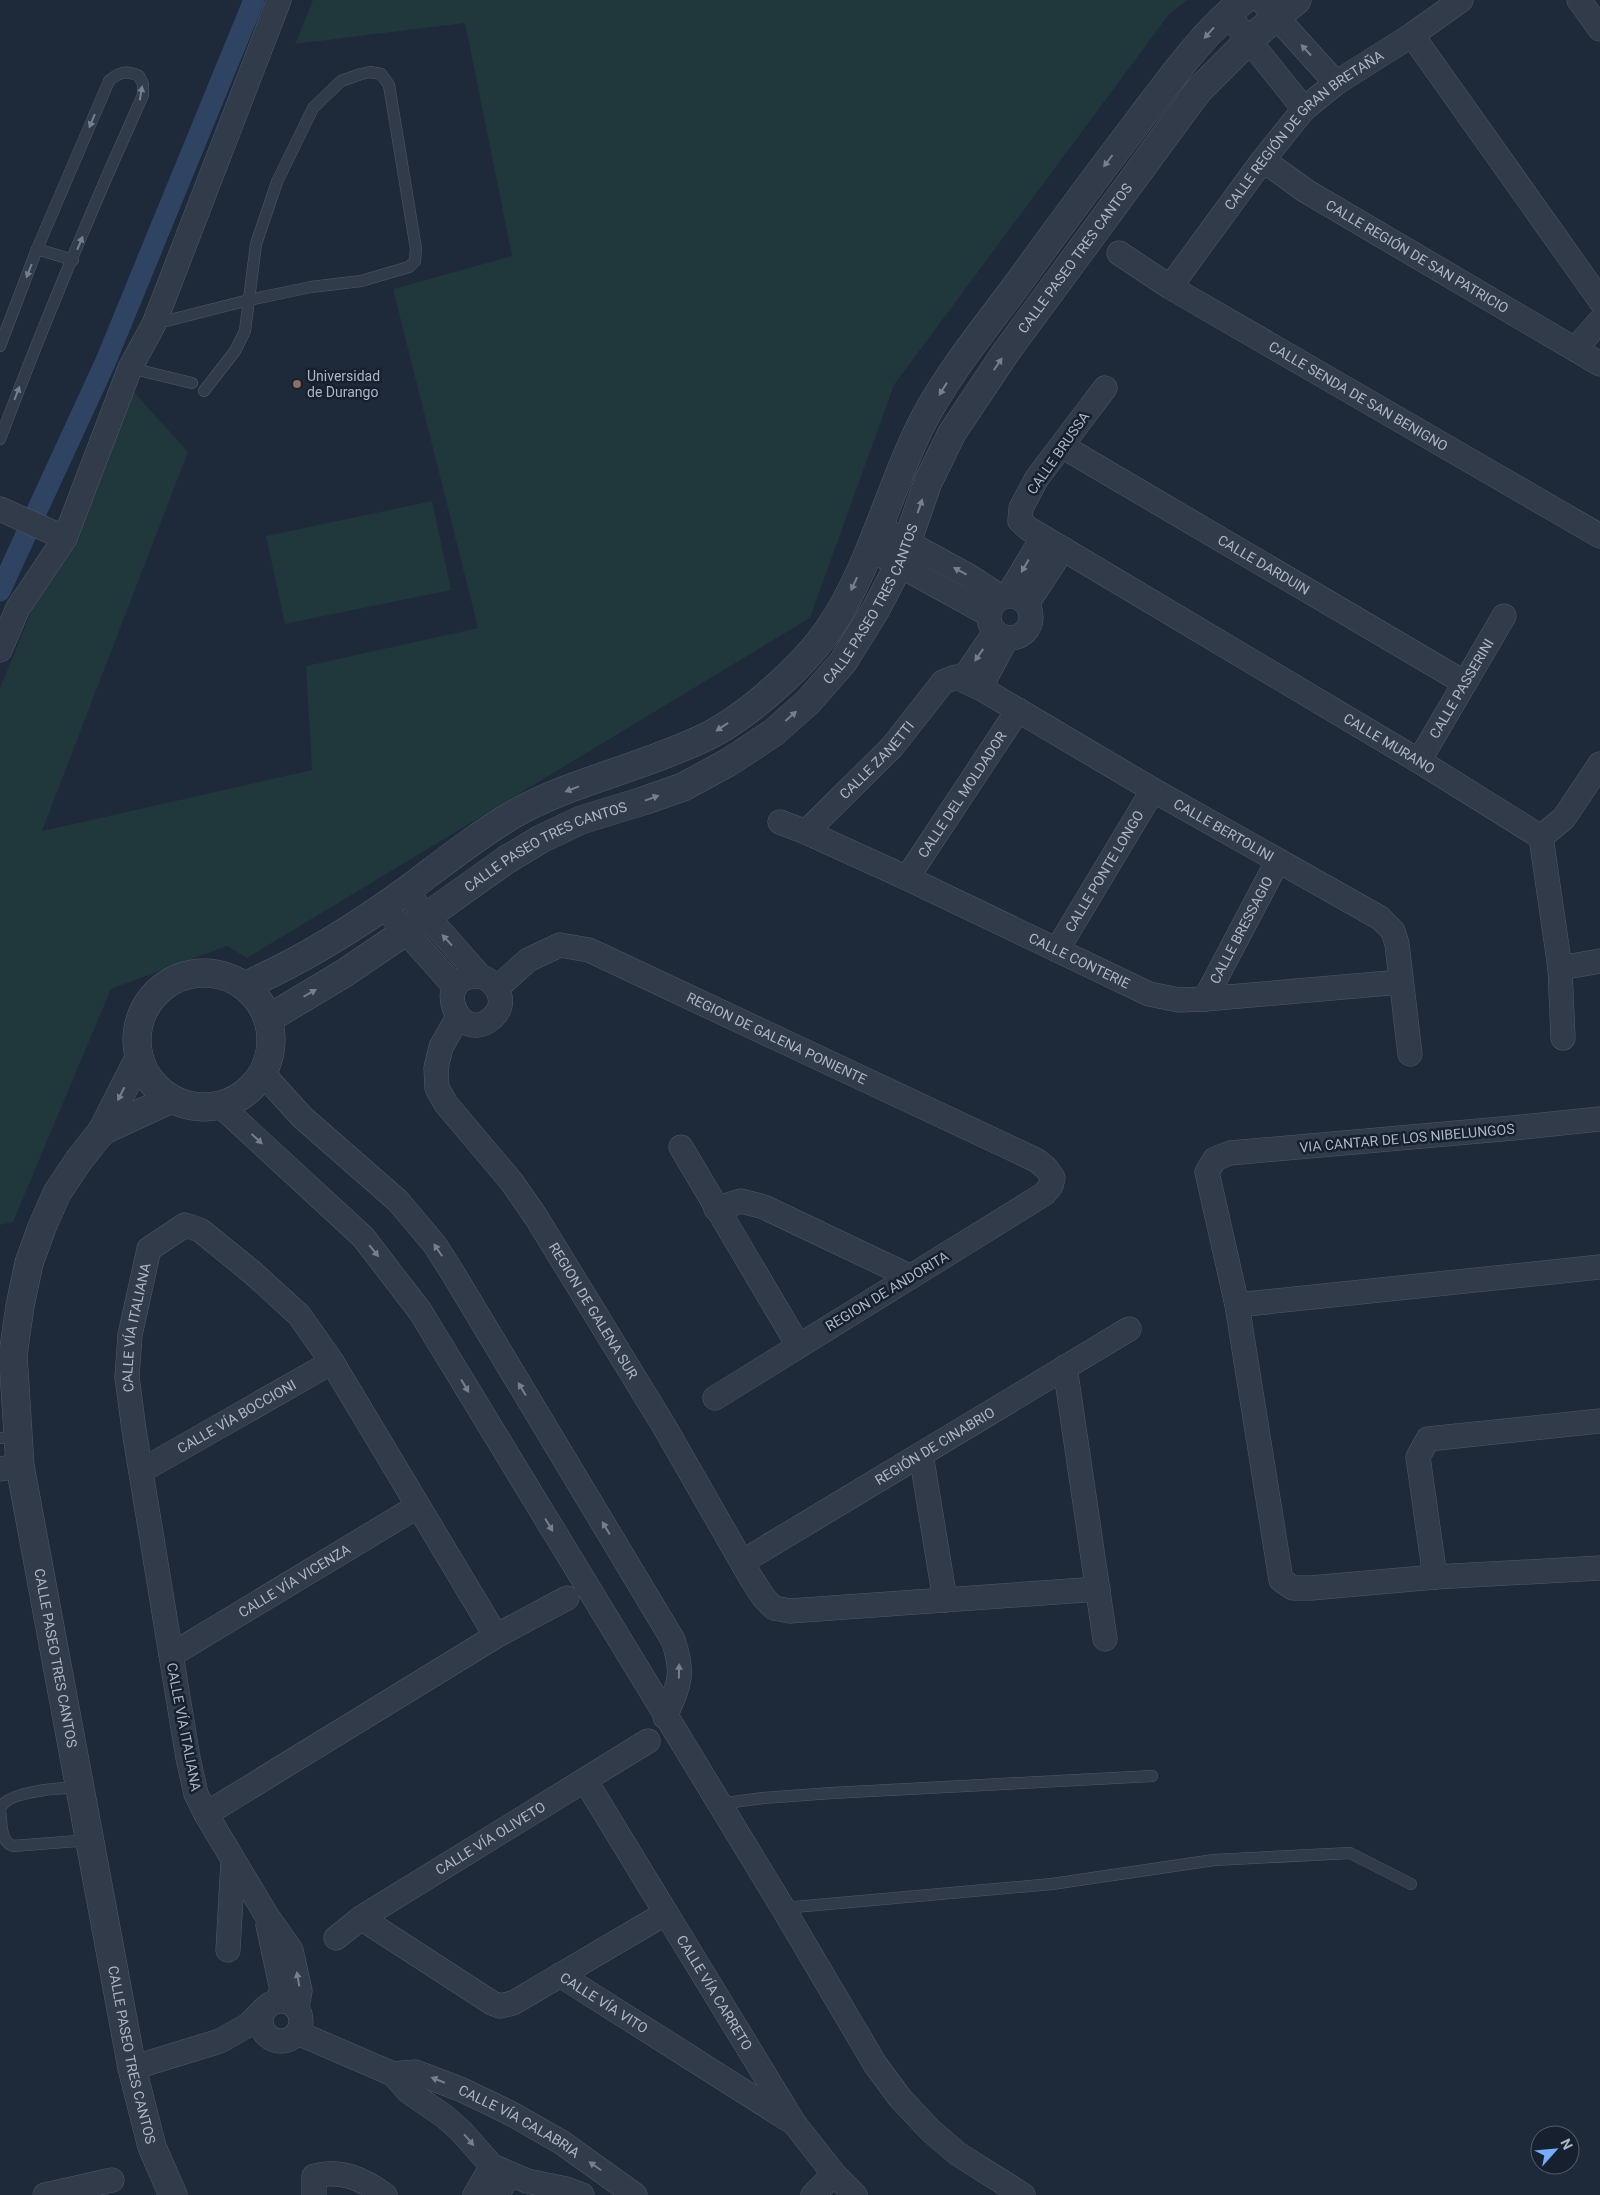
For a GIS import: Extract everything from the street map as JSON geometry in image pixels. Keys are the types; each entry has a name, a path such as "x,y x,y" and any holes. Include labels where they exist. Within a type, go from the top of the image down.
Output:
{"street":[{"path":"0,650 18,608 65,538 130,368 154,324 279,0"},
{"name":"CALLE PASEO TRES CANTOS","path":"268,1019 344,974 506,860 541,839 581,820 682,787 729,762 773,733 808,702 842,662 876,609 903,554 928,482 952,433 1018,336 1198,90 1249,40 1268,8 1297,0"},
{"name":"CALLE REGIÓN DE GRAN BRETAÑA","path":"1170,287 1263,160 1304,109 1336,83 1412,35 1461,0"},
{"path":"1579,0 1600,29"},
{"path":"1236,7 1249,40 1304,109"},
{"name":"CALLE PASEO TRES CANTOS","path":"244,986 274,973 320,948 394,898 468,844 517,812 675,750 717,731 748,709 796,667 828,631 851,592 895,482 921,426 952,375 1078,201 1180,66 1236,7"},
{"path":"1268,8 1336,83"},
{"path":"1412,35 1600,300"},
{"name":"CALLE REGIÓN DE SAN PATRICIO","path":"1263,160 1306,190 1576,348 1600,364"},
{"name":"CALLE SENDA DE SAN BENIGNO","path":"1119,253 1170,287 1600,536"},
{"path":"1576,348 1600,322"},
{"name":"CALLE BRUSSA","path":"1020,521 1021,508 1037,478 1105,388"},
{"name":"CALLE DARDUIN","path":"1062,446 1465,683"},
{"path":"0,509 65,538"},
{"name":"CALLE MURANO","path":"1020,521 1063,550 1419,761 1541,837"},
{"path":"963,683 1005,613 1043,537"},
{"path":"874,538 1005,613"},
{"path":"1005,613 1063,550"},
{"name":"CALLE PASSERINI","path":"1419,761 1504,616"},
{"name":"CALLE BERTOLINI","path":"963,683 1018,710 1277,862 1380,918 1393,932 1397,944 1410,1054"},
{"name":"CALLE ZANETTI","path":"806,832 892,747 963,683"},
{"name":"CALLE DEL MOLDADOR","path":"907,878 1018,710"},
{"path":"1563,1038 1560,968 1541,837 1564,818 1600,764"},
{"name":"CALLE PONTE LONGO","path":"1057,950 1152,790"},
{"name":"CALLE CONTERIE","path":"780,822 907,878 1149,994 1179,1000 1205,999 1401,982"},
{"name":"CALLE BRESSAGIO","path":"1205,999 1277,862"},
{"path":"394,898 416,925 455,988"},
{"path":"416,925 489,982 500,1003 494,1017 480,1024 465,1022 458,1017 452,1003 455,988 466,978 489,982"},
{"name":"REGION DE GALENA PONIENTE","path":"489,982 560,945 589,950 1036,1160 1054,1178"},
{"path":"1560,968 1600,961"},
{"path":"210,973 226,977 244,986 262,1005 268,1019 272,1042 264,1074 249,1091 236,1100 221,1106 205,1108 188,1106 172,1099 158,1089 146,1075 139,1058 138,1026 144,1010 164,986 179,978 194,974 210,973"},
{"name":"REGION DE GALENA SUR","path":"458,1017 441,1047 436,1068 437,1088 446,1104 510,1181 536,1217 664,1426 764,1598 774,1608 790,1611 945,1600"},
{"name":"CALLE PASEO TRES CANTOS","path":"139,1058 102,1131 79,1160 57,1193 29,1263 7,1356 9,1438 10,1467 80,1787 132,2068 152,2147 173,2195"},
{"path":"264,1074 302,1117 398,1201 435,1245 454,1275 673,1640 681,1672 677,1688 665,1717"},
{"name":"CALLE PASEO TRES CANTOS","path":"102,1131 172,1099"},
{"path":"221,1106 363,1237 420,1311 875,2064 900,2098 931,2131 958,2154 1023,2195"},
{"name":"VIA CANTAR DE LOS NIBELUNGOS","path":"1237,1305 1207,1172 1214,1158 1230,1153 1600,1119"},
{"path":"681,1147 798,1346"},
{"name":"REGION DE ANDORITA","path":"715,1398 1044,1194 1051,1186 1054,1178"},
{"path":"716,1209 741,1201 764,1207 911,1277"},
{"name":"CALLE VÍA ITALIANA","path":"280,2005 300,1991 291,1950 266,1916 196,1794 171,1654 127,1377 130,1335 150,1249 185,1225 200,1230 253,1273 299,1315 332,1362 496,1636"},
{"path":"1600,1267 1237,1305 1281,1580 1293,1588 1311,1588 1435,1577 1600,1568"},
{"name":"REGIÓN DE CINABRIO","path":"742,1562 1128,1329"},
{"name":"CALLE VÍA BOCCIONI","path":"141,1471 332,1362"},
{"path":"1065,1367 1105,1639"},
{"path":"1435,1577 1418,1457 1428,1439 1600,1421"},
{"path":"920,1454 945,1600 1098,1589"},
{"name":"CALLE VÍA VICENZA","path":"171,1654 418,1506"},
{"path":"206,1814 496,1636 567,1598"},
{"name":"CALLE VÍA OLIVETO","path":"336,1938 361,1918 648,1741"},
{"name":"CALLE VÍA CARRETO","path":"585,1780 794,2123 834,2174 855,2195"},
{"path":"228,1950 233,1861"},
{"path":"560,1975 666,1913"},
{"name":"CALLE VÍA VITO","path":"361,1918 492,2003 500,2006 513,2003 560,1975 794,2123"},
{"path":"220,2041 287,2040 298,2033 302,2020 280,2005"},
{"path":"132,2068 220,2041 280,2005"},
{"path":"275,2040 269,2038 262,2027 261,2020 280,2005"},
{"name":"CALLE VÍA CALABRIA","path":"298,2033 393,2074 409,2092 444,2116 461,2131 500,2170"},
{"name":"CALLE VÍA CALABRIA","path":"393,2074 415,2072 428,2076 508,2112 561,2142 624,2191"},
{"path":"475,2195 500,2170"},
{"path":"497,2195 500,2170"},
{"path":"500,2170 527,2182 566,2189 582,2195"},
{"path":"314,2195 314,2176 334,2173 356,2178 385,2195"},
{"path":"813,2195 834,2174"},
{"path":"56,2194 112,2180"}],"lane":[{"path":"0,346 37,250 109,81 118,73 128,71 139,76 143,95 34,348 0,438"},
{"path":"154,324 249,300 311,287 361,281 409,267 415,261 416,249 389,85 381,74 370,72 341,81 313,108 277,182 256,244 249,300 245,331 235,350 204,390"},
{"path":"37,250 73,260"},
{"path":"130,368 192,383"},
{"path":"718,1804 763,1798 832,1793 1152,1776"},
{"path":"80,1787 60,1788 14,1796 4,1803 0,1811 4,1838 6,1842 18,1847 90,1840"},
{"path":"782,1908 1052,1884 1214,1860 1341,1854 1350,1854 1411,1884"}],"green space":[{"path":"313,0 1188,0 1170,13 894,385 810,618 247,958 227,946 111,989 13,1222 0,1225 0,688 125,382 188,452 42,831 312,770 306,666 478,628 393,289 512,256 465,23 295,44"},
{"path":"432,501 451,590 285,624 266,536"}],"waterway":[{"path":"0,591 105,363 254,0"}],"place":[{"name":"Universidad de Durango","path":"297,384"}]}
